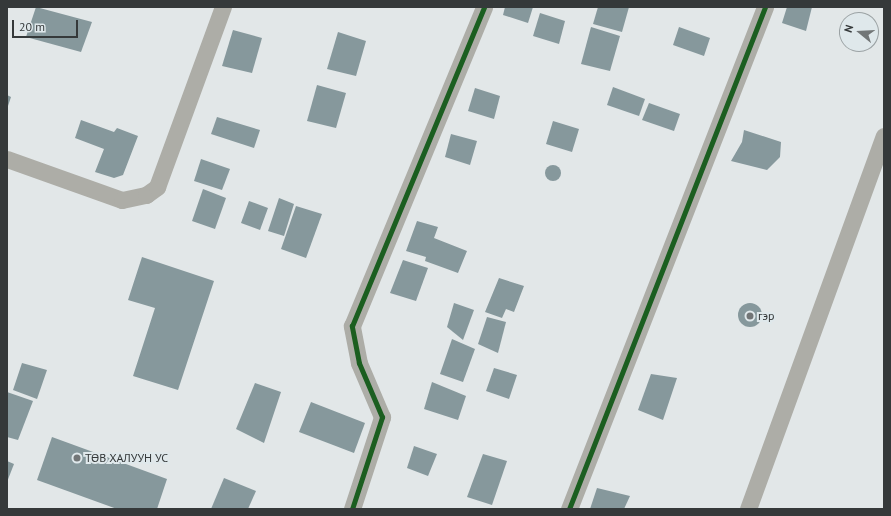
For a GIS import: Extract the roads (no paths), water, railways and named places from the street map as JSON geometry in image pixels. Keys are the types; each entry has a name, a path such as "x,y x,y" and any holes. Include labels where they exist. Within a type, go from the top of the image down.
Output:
{"street":[{"path":"7,159 122,200 146,195 157,187 223,7"},
{"path":"352,509 382,417 359,363 352,326 484,7"},
{"path":"569,509 765,7"},
{"path":"748,509 884,136"}],"place":[{"name":"гэр","path":"750,316"},
{"name":"ТӨВ ХАЛУУН УС","path":"77,458"}]}
